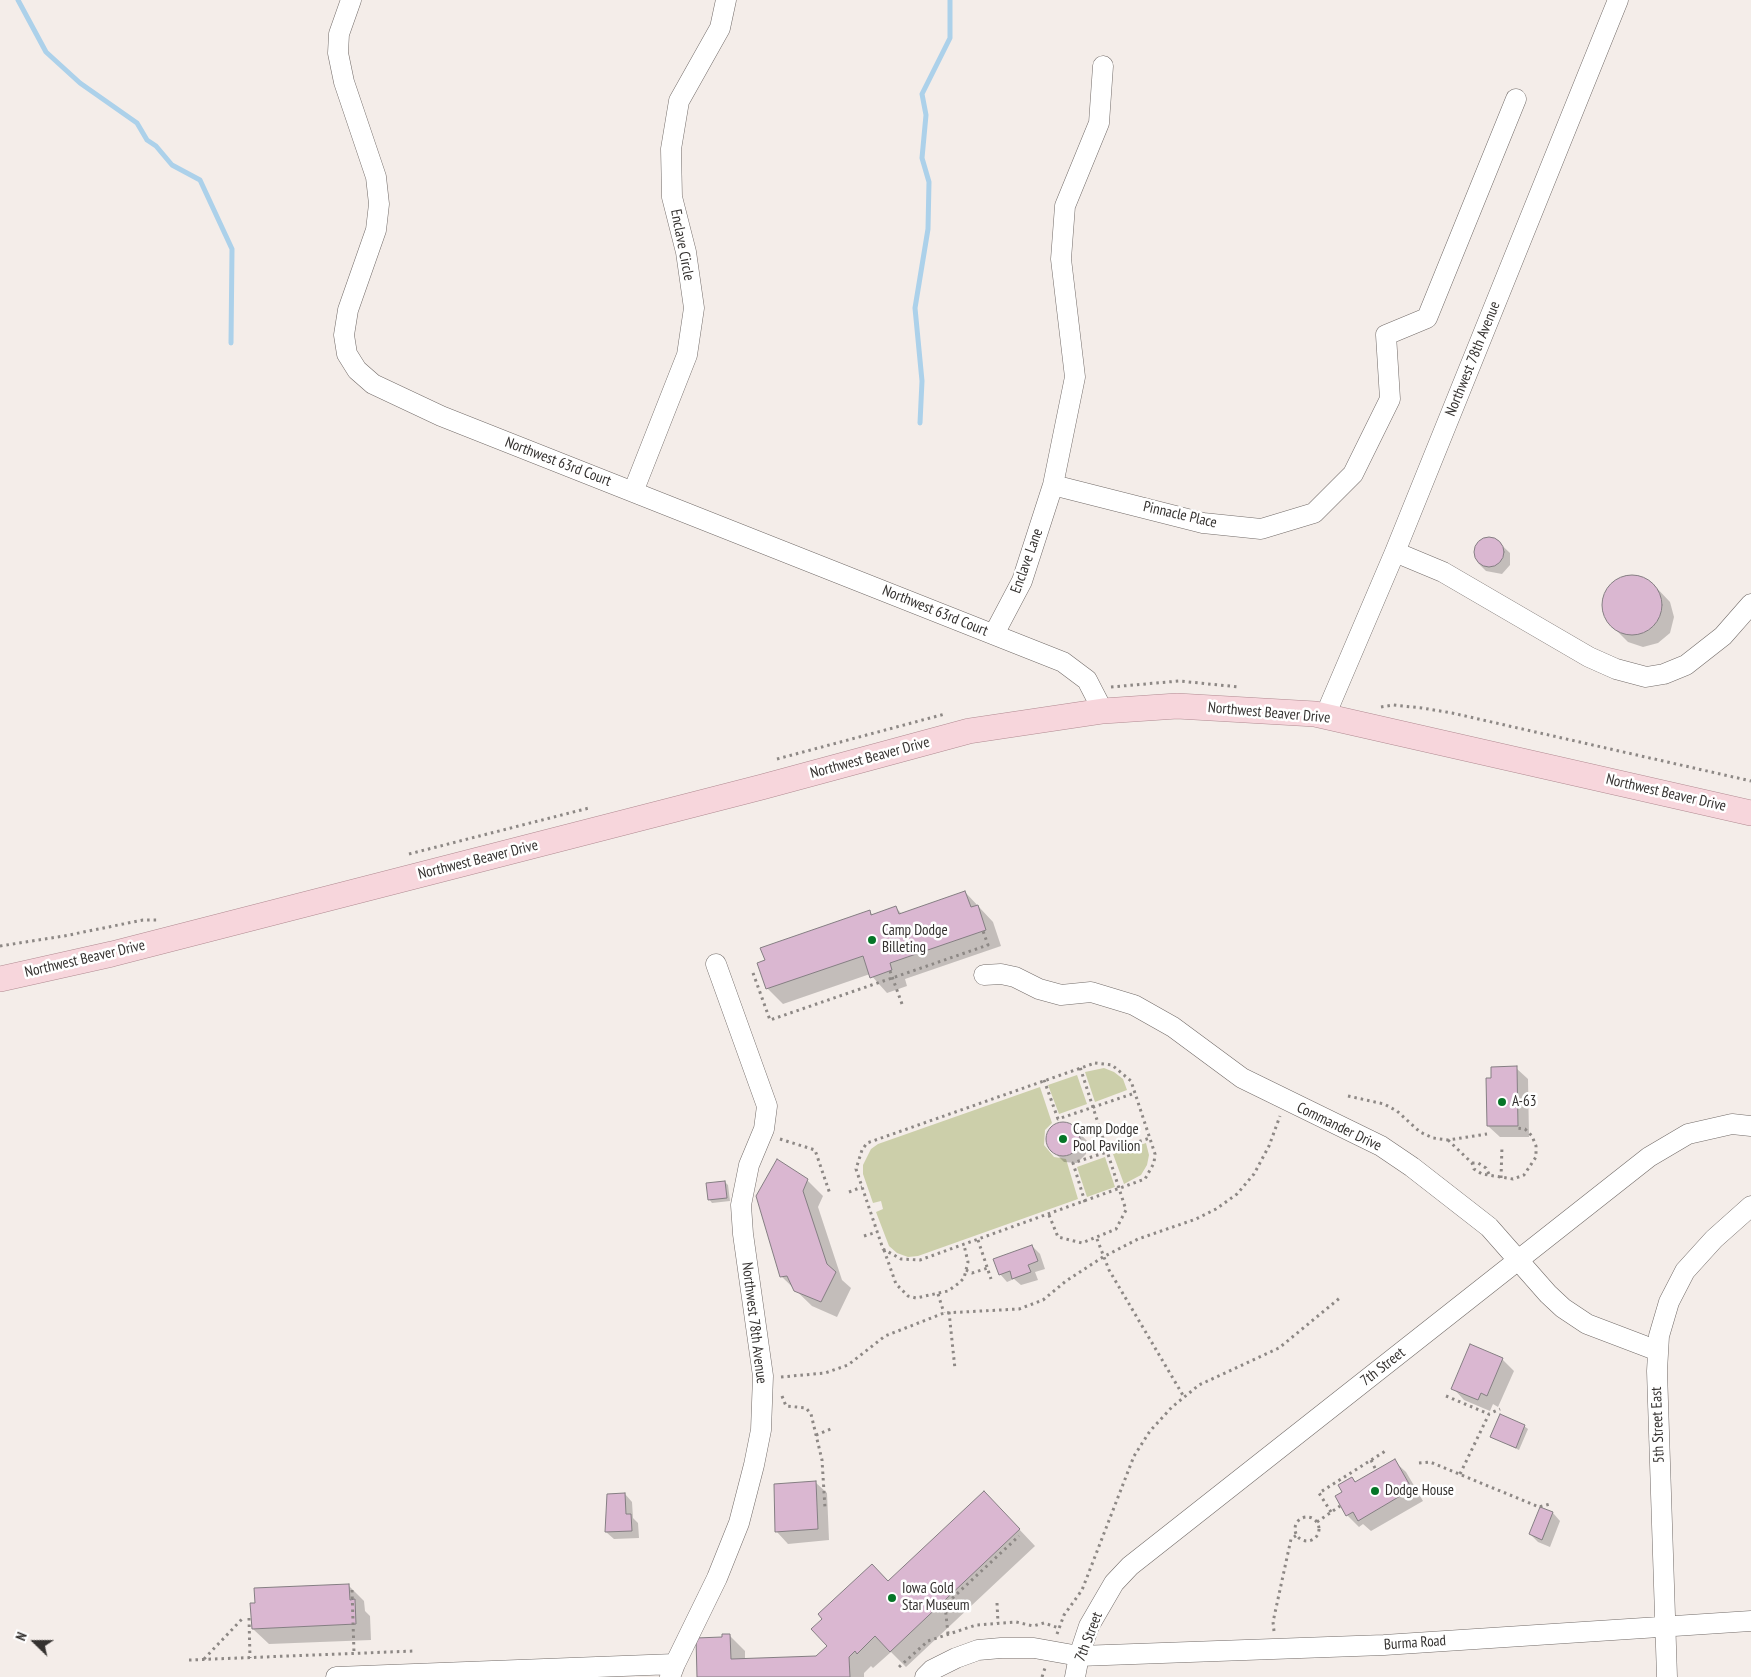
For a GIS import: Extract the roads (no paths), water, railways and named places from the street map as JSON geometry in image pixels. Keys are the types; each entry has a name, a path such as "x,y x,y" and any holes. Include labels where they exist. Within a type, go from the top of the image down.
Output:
{"main road":[{"name":"Northwest Beaver Drive","path":"0,979 112,954 762,787 969,731 1103,711 1177,706 1236,708 1325,716 1751,813"}],"street":[{"name":"Northwest 63rd Court","path":"350,0 340,34 338,53 344,82 376,177 379,204 376,230 348,310 344,335 348,354 357,370 373,384 441,416 1064,662 1088,680 1103,711"},
{"name":"Enclave Circle","path":"633,492 687,355 694,308 686,252 672,197 671,149 679,101 720,28 726,0"},
{"name":"Northwest 78th Avenue","path":"1325,716 1395,552 1618,0"},
{"name":"Enclave Lane","path":"994,634 1022,581 1053,485 1075,377 1061,259 1065,206 1099,123 1103,66"},
{"name":"Pinnacle Place","path":"1053,485 1203,523 1261,529 1314,512 1353,474 1390,399 1386,335 1427,318 1516,99"},
{"path":"1395,552 1450,576 1589,657 1616,669 1646,677 1664,674 1686,666 1723,636 1751,604"},
{"name":"Northwest 78th Avenue","path":"672,1670 717,1578 739,1523 761,1430 763,1376 743,1234 741,1205 749,1166 763,1133 767,1106 716,964"},
{"name":"Commander Drive","path":"984,975 1001,974 1015,976 1039,989 1061,995 1091,992 1134,1005 1173,1027 1242,1078 1381,1146 1412,1167 1488,1228 1563,1308 1587,1324 1658,1351"},
{"name":"7th Street","path":"1075,1677 1079,1656 1089,1626 1114,1583 1130,1566 1649,1158 1688,1134 1732,1124 1751,1126"},
{"name":"5th Street East","path":"1667,1677 1657,1380 1659,1336 1669,1302 1685,1271 1714,1239 1751,1206"},
{"name":"Burma Road","path":"925,1677 932,1670 978,1650 1034,1648 1079,1656 1384,1645 1751,1621"},
{"path":"336,1677 672,1670"}],"waterway":[{"path":"18,0 46,52 80,83 137,123 147,140 156,146 172,165 200,180 232,249 231,343"},
{"path":"920,423 922,381 915,308 928,229 929,182 922,158 926,115 922,94 950,38 950,0"}],"place":[{"name":"Camp Dodge Billeting","path":"872,940"},
{"name":"A-63","path":"1502,1102"},
{"name":"Camp Dodge Pool Pavilion","path":"1063,1139"},
{"name":"Dodge House","path":"1375,1491"},
{"name":"Iowa Gold Star Museum","path":"892,1598"}]}
